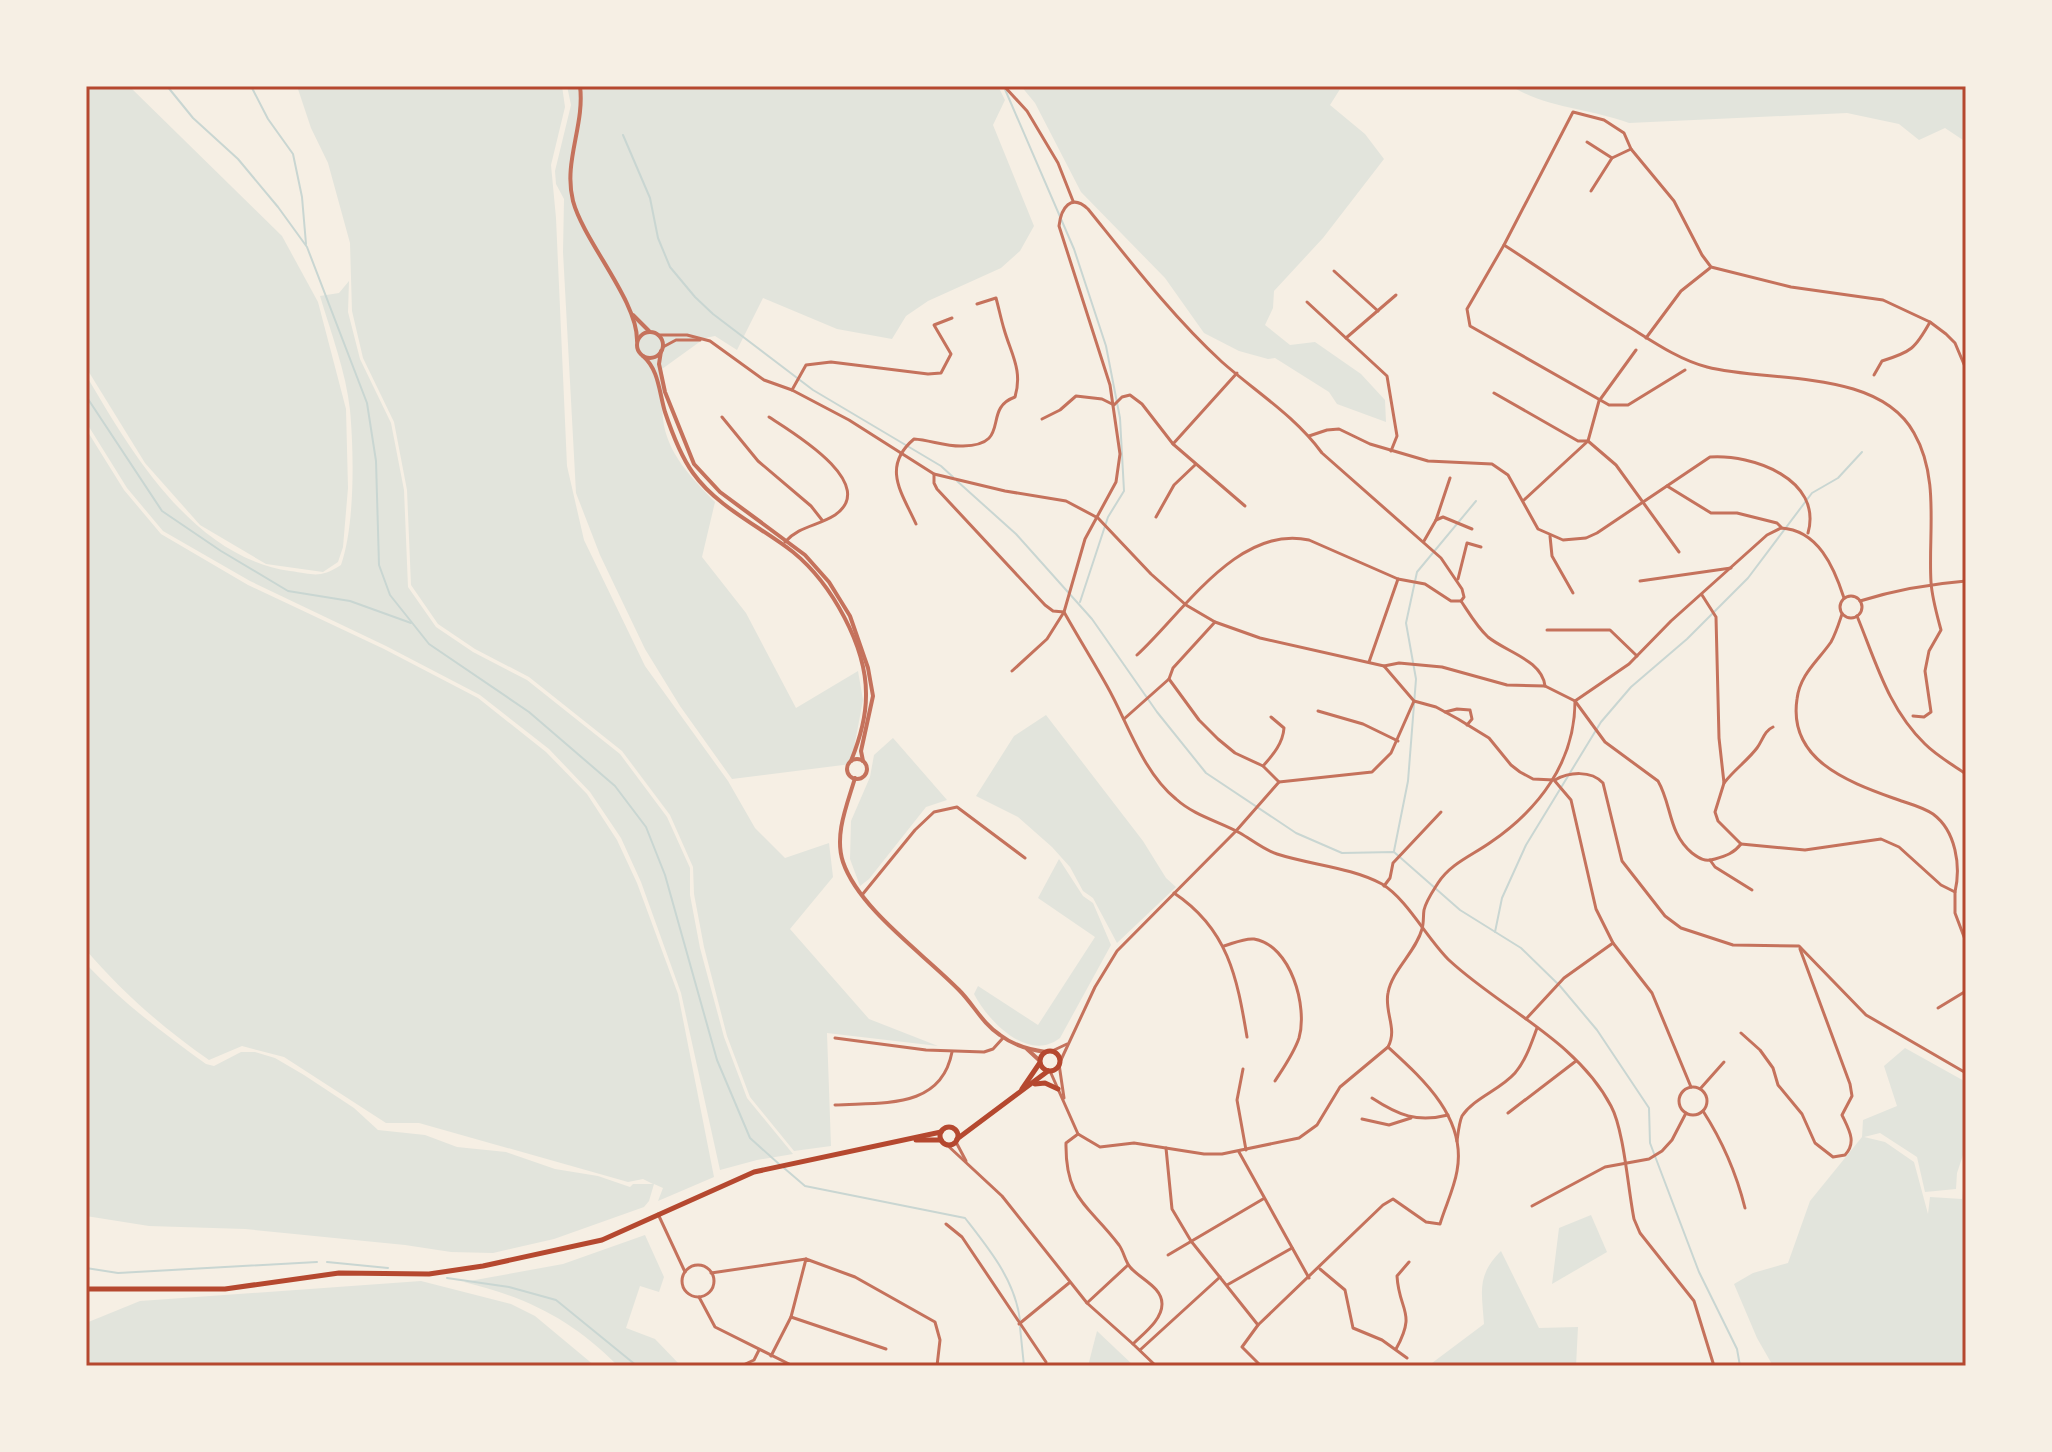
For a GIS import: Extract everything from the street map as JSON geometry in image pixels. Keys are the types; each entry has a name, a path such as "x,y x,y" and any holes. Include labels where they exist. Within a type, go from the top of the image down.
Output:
{"main road":[{"path":"903,1140 956,1140 976,1123 1016,1096 1030,1086 1060,1063 1059,1056 1049,1052 1016,1096"},
{"path":"1040,1062 1049,1071"},
{"path":"1030,1086 1045,1083 1058,1089"},
{"path":"86,1289 225,1289 356,1272 429,1274 483,1266 602,1240 754,1172 976,1123"},
{"path":"951,1128 957,1134 956,1140"},
{"path":"941,1132 943,1142"}],"street":[{"path":"580,86 582,100 569,177 573,202 629,310 637,333 637,350 654,369 665,411 692,473 712,494 785,542 805,555 845,606 860,641 873,696 861,751 866,772 862,777 855,778 847,771 863,721 866,693 858,652 844,618 826,588 785,542 720,492 694,464 665,392 659,364 662,349 658,335"},
{"path":"1004,86 1027,111 1058,163 1073,201"},
{"path":"1685,370 1628,405 1619,407 1599,401 1470,326 1467,309 1573,112 1604,120 1624,133 1631,149 1674,201 1711,267 1791,287 1883,300 1930,322 1955,343 1966,369"},
{"path":"1587,142 1612,158"},
{"path":"1591,191 1612,158 1631,149"},
{"path":"1012,671 1047,639 1064,612 1085,539 1098,518 1119,469 1114,405 1059,226 1063,210 1067,203 1073,201 1082,203 1088,209 1222,361 1309,436 1322,453 1441,558 1462,589 1464,597 1461,601"},
{"path":"1504,245 1676,355 1704,367 1852,388 1886,404 1902,416 1922,448 1930,492 1931,583 1941,630 1929,651 1925,671 1931,712 1924,717 1913,716"},
{"path":"1646,338 1681,291 1711,267"},
{"path":"1334,271 1378,311"},
{"path":"1346,338 1396,295"},
{"path":"916,524 896,478 897,461 902,451 914,439 964,446 986,441 995,432 1001,403 1015,397 1018,367 1004,331 996,298 977,304"},
{"path":"1307,302 1387,376 1397,436 1391,451"},
{"path":"629,310 640,324 658,335 687,335 708,340 764,380 792,390 902,451 934,474 1005,491 1066,501 1098,518 1151,574 1186,605 1215,622 1260,638 1384,666 1399,663 1442,667 1507,685 1545,686 1575,701 1605,742 1658,781 1674,833 1699,858 1710,860 1733,853 1741,844"},
{"path":"792,390 806,365 831,362 941,373 951,354 934,325 952,318"},
{"path":"1874,375 1882,361 1908,353 1930,322"},
{"path":"637,341 642,334 651,332"},
{"path":"643,356 651,358 676,340 708,340"},
{"path":"1523,501 1588,441 1599,401 1636,350"},
{"path":"1173,444 1237,373"},
{"path":"1494,393 1578,441 1588,441 1616,465 1679,552"},
{"path":"1114,405 1122,397 1130,395 1136,398 1173,444 1245,506"},
{"path":"1042,419 1060,410 1076,396 1102,399 1114,405"},
{"path":"722,417 758,461 816,510 822,520"},
{"path":"769,417 833,465 844,477 848,490 845,503 837,513 798,530 785,542"},
{"path":"1309,436 1339,429 1391,451 1428,461 1492,464 1508,475 1533,524 1550,536 1563,540 1586,538 1710,457 1737,458 1770,467 1789,479 1803,496 1811,522 1807,535"},
{"path":"1156,517 1174,485 1195,465"},
{"path":"934,474 937,489 1045,605 1053,611 1064,612"},
{"path":"1424,541 1436,520 1450,478"},
{"path":"1667,486 1711,513 1737,513 1777,523 1781,528 1807,535 1826,556 1844,598 1840,606 1842,614 1830,643 1804,677 1797,698 1799,736 1807,750 1842,777 1924,809 1943,824 1958,861 1955,913 1966,942"},
{"path":"1436,520 1443,517 1472,529"},
{"path":"1575,701 1637,656 1671,621 1767,535 1781,528"},
{"path":"1550,536 1552,556 1573,593"},
{"path":"1137,655 1225,566 1259,545 1281,537 1309,540 1398,579 1425,584 1451,601 1461,601"},
{"path":"1457,580 1467,543 1481,547"},
{"path":"1640,581 1731,568"},
{"path":"1369,662 1398,579"},
{"path":"1844,598 1851,596 1860,601 1931,583 1966,581"},
{"path":"1702,595 1716,617 1719,738 1724,783"},
{"path":"1461,601 1490,639 1537,668 1544,676 1545,686"},
{"path":"1842,614 1849,618 1857,616 1861,609 1860,601"},
{"path":"1064,612 1145,759 1173,797 1201,817 1236,831 1274,853 1359,875 1384,886 1413,914 1422,930 1471,981 1526,1019 1576,1061 1612,1107 1619,1127 1634,1219 1640,1233 1694,1301 1714,1366"},
{"path":"1857,616 1883,685 1897,710 1926,745 1966,774"},
{"path":"1124,719 1169,679 1173,668 1215,622"},
{"path":"1547,630 1610,630 1637,656"},
{"path":"1384,666 1414,701 1445,712 1489,738 1520,772 1533,779 1554,780 1564,775 1588,774 1597,777 1603,783 1622,861 1653,904 1681,928 1733,945 1799,946 1866,1015 1966,1073"},
{"path":"1169,679 1199,720 1218,739 1235,753 1263,766 1279,782"},
{"path":"1064,1102 1060,1063 1095,987 1117,951 1236,831 1279,782 1372,772 1391,753 1414,701"},
{"path":"1049,1071 1078,1134 1100,1147 1134,1143 1204,1154 1239,1152 1309,1134 1340,1087 1388,1047 1392,1037 1387,995 1422,930 1425,908 1446,873 1517,823 1554,780 1573,735 1575,701"},
{"path":"1445,712 1470,710 1472,719 1467,725"},
{"path":"1318,711 1363,724 1398,741"},
{"path":"1263,766 1284,734 1284,728 1271,717"},
{"path":"1773,727 1767,730 1749,758 1733,770 1724,783 1715,812 1718,821 1741,844 1805,850 1881,839 1899,847 1941,885 1955,892"},
{"path":"851,761 863,761"},
{"path":"855,778 839,842 842,861 853,885 962,993 985,1024 1003,1038 1026,1048 1049,1052 1067,1044"},
{"path":"1554,780 1571,800 1596,909 1613,943 1652,993 1691,1087"},
{"path":"862,895 915,830 934,812 957,807 1025,858"},
{"path":"1384,886 1390,878 1393,863 1441,812"},
{"path":"1710,860 1715,867 1752,890"},
{"path":"1174,893 1191,905 1224,946 1240,998 1247,1037"},
{"path":"1224,946 1243,940 1262,942 1278,953 1294,983 1301,1017 1299,1036 1275,1081"},
{"path":"1526,1019 1564,978 1613,943"},
{"path":"1741,1033 1760,1050 1773,1068 1778,1085 1802,1114 1819,1149 1833,1157 1845,1155 1852,1141 1842,1115 1852,1096 1850,1084 1799,946"},
{"path":"1938,1008 1966,991"},
{"path":"1261,1366 1242,1347 1258,1325 1320,1269 1383,1205 1393,1199 1426,1222 1440,1224 1458,1170 1457,1142 1462,1117 1481,1099 1498,1090 1515,1072 1526,1057 1537,1028"},
{"path":"835,1038 952,1052 984,1052 993,1049 1003,1038"},
{"path":"1388,1047 1434,1091 1448,1115 1457,1142"},
{"path":"1026,1048 1040,1062"},
{"path":"835,1105 902,1100 925,1094 940,1081 949,1066 952,1052"},
{"path":"1508,1113 1576,1061"},
{"path":"1700,1089 1724,1062"},
{"path":"1243,1069 1237,1100 1246,1150"},
{"path":"1691,1087 1700,1089 1707,1100 1703,1111 1695,1115 1686,1113 1680,1107 1679,1098 1683,1091 1691,1087"},
{"path":"1372,1098 1401,1116 1432,1120 1448,1115"},
{"path":"1703,1111 1727,1151 1745,1208"},
{"path":"1532,1206 1605,1167 1649,1159 1662,1151 1680,1127 1686,1113"},
{"path":"1362,1119 1389,1125 1411,1118"},
{"path":"1078,1134 1066,1143 1065,1164 1071,1188 1122,1248 1128,1265 1159,1293 1162,1300 1160,1316 1133,1344"},
{"path":"956,1140 968,1164"},
{"path":"943,1142 1002,1196 1087,1303 1156,1366"},
{"path":"1166,1148 1172,1209 1191,1241 1258,1325"},
{"path":"1239,1152 1309,1278"},
{"path":"1168,1255 1263,1199"},
{"path":"658,1214 685,1272 682,1281 685,1291 699,1297 715,1327 793,1366"},
{"path":"946,1224 962,1237 1046,1362"},
{"path":"1227,1285 1292,1248"},
{"path":"685,1272 699,1265 711,1273 806,1259 855,1277 935,1322 940,1340 937,1366"},
{"path":"771,1356 791,1317 806,1259"},
{"path":"1396,1349 1407,1325 1407,1312 1397,1276 1409,1262"},
{"path":"1087,1303 1128,1265"},
{"path":"1320,1269 1345,1290 1356,1332 1371,1334 1407,1358"},
{"path":"699,1297 712,1288 711,1273"},
{"path":"1140,1350 1220,1277"},
{"path":"1019,1324 1069,1283"},
{"path":"791,1317 886,1349"},
{"path":"741,1366 754,1360 759,1350"}],"shaded area":[{"path":"86,86 129,86 282,236 318,302 346,409 348,488 343,547 338,562 323,572 266,564 200,525 145,463 87,369"},
{"path":"297,86 562,86 565,107 551,165 567,466 584,540 645,666 728,781 755,828 785,858 829,843 833,877 790,929 869,1019 938,1046 827,1033 831,1146 794,1151 750,1097 727,1036 704,947 694,894 693,867 670,815 622,751 529,677 475,649 438,624 411,585 407,490 394,422 363,358 352,311 350,243 328,163 311,128"},
{"path":"567,86 998,86 1005,100 993,125 1034,226 1020,251 1001,268 928,301 906,316 892,339 837,329 763,298 737,350 715,336 705,338 662,369 665,432 682,465 715,502 702,557 746,613 796,708 858,671 863,700 851,764 732,779 680,706 645,649 600,555 576,493 563,252 564,199 556,184 555,171 571,105"},
{"path":"1021,86 1342,86 1330,105 1365,134 1384,159 1323,238 1274,291 1273,308 1265,325 1290,345 1315,342 1361,374 1385,400 1386,422 1337,404 1329,392 1275,358 1239,351 1204,333 1165,278 1081,192 1035,103"},
{"path":"1511,86 1966,86 1966,142 1945,128 1919,140 1899,124 1847,113 1629,123 1554,104"},
{"path":"349,281 348,312 360,359 391,423 404,490 408,587 436,627 473,652 527,680 620,754 667,817 690,868 690,895 700,948 724,1037 747,1098 793,1154 720,1170 681,993 641,882 621,838 590,792 549,749 480,695 250,581 163,531 127,488 86,422 86,375 123,436 168,497 224,545 255,562 290,571 322,574 341,565 349,530 352,489 350,410 338,353 320,296 339,293"},
{"path":"86,429 124,490 161,534 248,585 384,649 478,698 546,752 587,794 617,840 637,883 678,994 714,1177 658,1201 663,1188 654,1184 644,1207 554,1239 493,1253 451,1252 245,1229 149,1226 86,1216 86,964 144,1017 206,1064 214,1066 241,1052 255,1052 275,1058 304,1075 354,1108 378,1130 425,1135 457,1147 506,1152 555,1169 598,1176 630,1187 633,1184 653,1184 643,1179 628,1182 419,1123 386,1123 284,1057 242,1046 209,1060 144,1009 86,950"},
{"path":"1046,715 1143,841 1166,878 1176,887 1117,943 1093,898 1083,891 1070,867 1052,847 1018,817 976,796 1014,736"},
{"path":"893,738 947,800 926,807 869,879 860,886 850,859 851,821 870,777 874,755"},
{"path":"1059,859 1083,896 1093,903 1111,945 1060,1038 1048,1044 1035,1045 1010,1036 989,1016 974,994 978,986 1038,1025 1095,937 1038,898"},
{"path":"1905,1048 1966,1082 1966,1146 1957,1173 1956,1189 1925,1192 1917,1157 1880,1133 1864,1137 1885,1142 1914,1162 1928,1214 1930,1197 1962,1199 1966,1166 1966,1366 1773,1366 1757,1338 1734,1284 1753,1273 1788,1263 1810,1201 1862,1137 1863,1120 1897,1106 1884,1066"},
{"path":"1591,1215 1607,1252 1552,1284 1559,1228"},
{"path":"645,1235 664,1277 659,1292 640,1286 626,1328 655,1339 681,1366 618,1366 583,1335 547,1312 508,1295 464,1282 563,1264"},
{"path":"1501,1251 1539,1328 1578,1327 1576,1366 1435,1366 1432,1363 1484,1324 1482,1285 1488,1268"},
{"path":"421,1281 511,1304 535,1316 595,1366 86,1366 86,1323 140,1301"},
{"path":"1097,1331 1134,1366 1088,1366"}],"waterway":[{"path":"167,86 193,118 238,159 307,247 367,403 376,461 379,565 390,595 429,644 529,712 615,786 646,827 665,875 717,1060 750,1138 779,1164"},
{"path":"251,86 268,119 293,154 302,197 306,244"},
{"path":"1004,87 1074,249 1106,346 1120,418 1124,491 1108,517 1080,602"},
{"path":"623,135 650,198 658,238 670,267 695,297 813,390 941,466 953,477"},
{"path":"86,396 162,511 288,591 350,601 411,623"},
{"path":"1495,932 1502,898 1526,845 1601,722 1631,687 1687,639 1748,578 1812,493 1838,478 1862,452"},
{"path":"957,481 1016,534 1092,619 1157,712 1206,773 1296,833 1342,853 1394,852 1460,910 1521,948 1560,986 1597,1030 1649,1108 1650,1143 1699,1272 1737,1349 1740,1366"},
{"path":"1394,851 1408,781 1416,679 1406,623 1417,572 1476,501"},
{"path":"784,1168 805,1186 965,1218 1007,1278 1020,1320"},
{"path":"86,1268 118,1273 317,1262"},
{"path":"327,1262 388,1268"},
{"path":"447,1278 509,1287 556,1300 637,1366"},
{"path":"1020,1327 1024,1366"}]}
